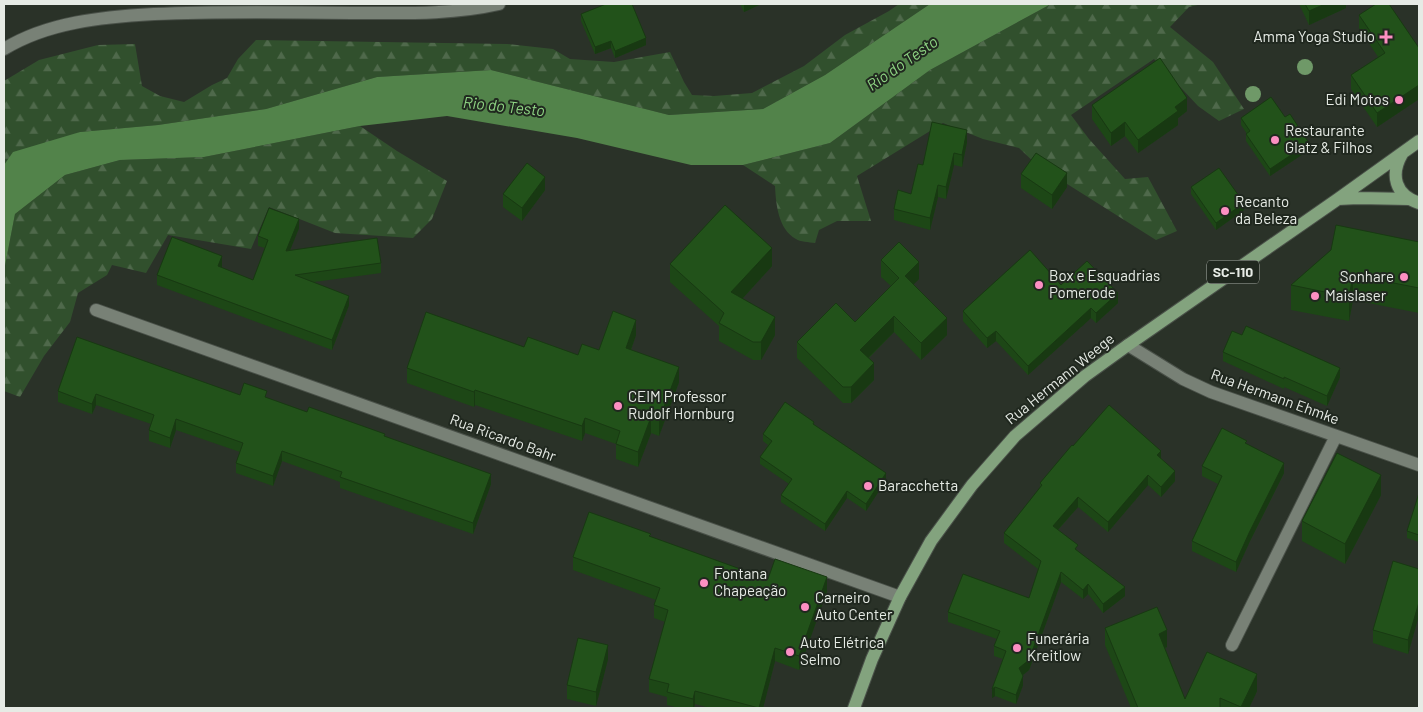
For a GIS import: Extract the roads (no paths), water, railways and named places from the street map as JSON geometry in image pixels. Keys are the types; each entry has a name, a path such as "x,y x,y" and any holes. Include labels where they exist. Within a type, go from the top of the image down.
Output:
{"main road":[{"name":"Rua Hermann Weege","path":"854,708 872,659 900,597 931,541 972,485 1015,436 1085,376 1416,144"},
{"path":"1416,144 1402,154 1397,163 1395,173 1401,192 1416,202"},
{"path":"1338,199 1358,198 1416,202"}],"street":[{"path":"4,49 49,28 93,19 130,15 205,12 429,14 499,4"},
{"name":"Rua Ricardo Bahr","path":"96,310 900,597"},
{"name":"Rua Hermann Ehmke","path":"1128,345 1197,386 1419,465"},
{"path":"1232,646 1336,436"}],"water":[{"name":"Rio do Testo","path":"930,4 1051,4 930,70 830,143 743,165 691,165 577,138 447,116 360,126 204,157 120,160 65,175 15,214 4,271 4,165 13,152 80,132 158,125 266,109 377,77 491,70 669,115 763,109 825,75"}],"place":[{"name":"Amma Yoga Studio","path":"1386,37"},
{"name":"Edi Motos","path":"1399,100"},
{"name":"Restaurante Glatz & Filhos","path":"1275,140"},
{"name":"Recanto da Beleza","path":"1225,211"},
{"name":"Sonhare","path":"1404,277"},
{"name":"Box e Esquadrias Pomerode","path":"1039,285"},
{"name":"Maislaser","path":"1315,296"},
{"name":"CEIM Professor Rudolf Hornburg","path":"618,406"},
{"name":"Baracchetta","path":"868,486"},
{"name":"Fontana Chapeação","path":"704,583"},
{"name":"Carneiro Auto Center","path":"805,607"},
{"name":"Funerária Kreitlow","path":"1017,648"},
{"name":"Auto Elétrica Selmo","path":"790,652"}]}
